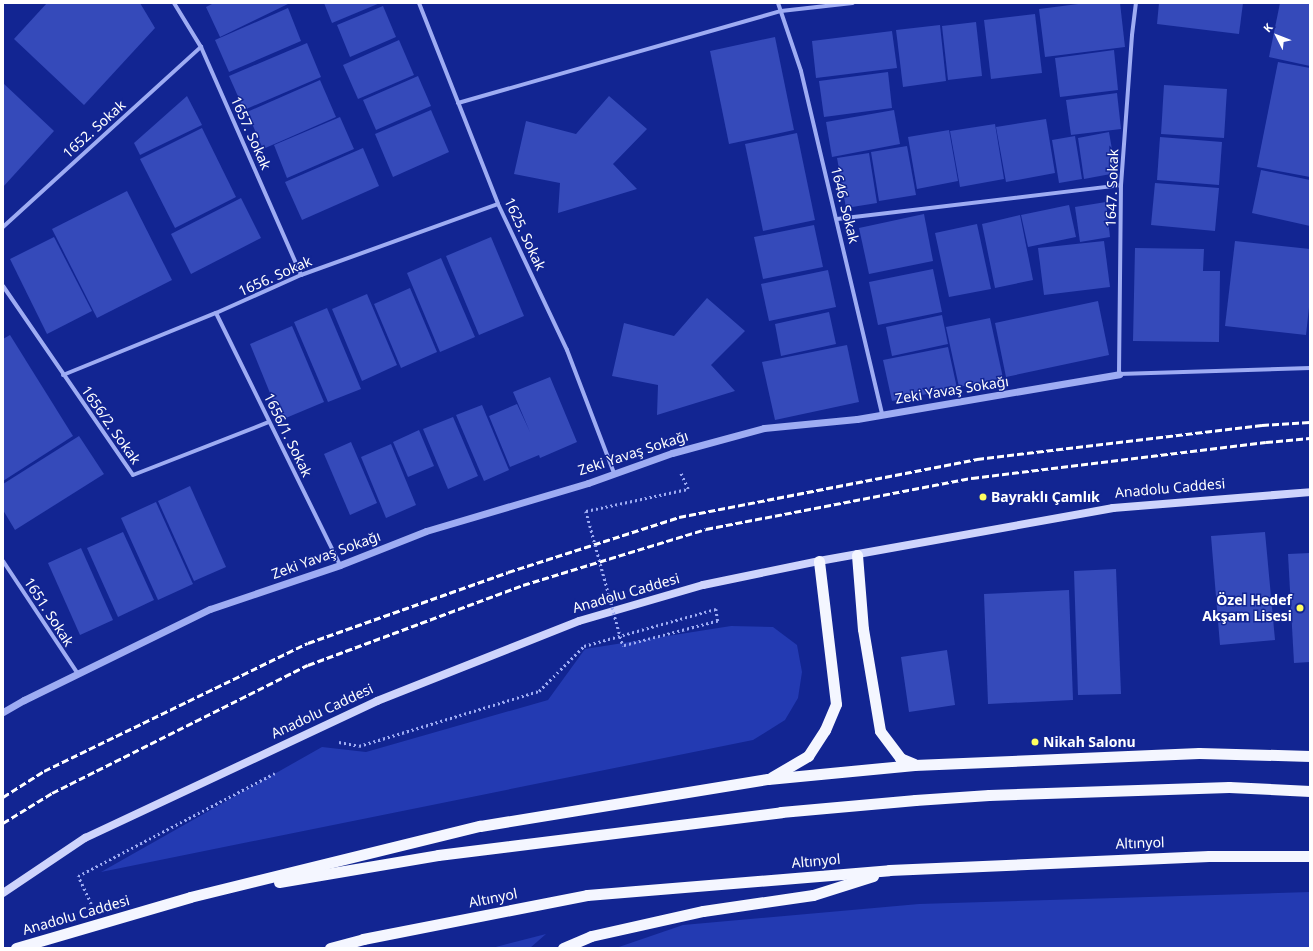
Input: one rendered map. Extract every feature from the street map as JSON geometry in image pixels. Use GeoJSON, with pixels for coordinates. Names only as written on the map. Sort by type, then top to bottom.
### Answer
{"type":"FeatureCollection","features":[{"type":"Feature","properties":{"kind":"highway"},"geometry":{"type":"LineString","coordinates":[[857,555],[863,629],[880,731],[900,758],[914,764]]}},
{"type":"Feature","properties":{"kind":"highway"},"geometry":{"type":"LineString","coordinates":[[768,779],[808,756],[825,730],[836,704],[819,561]]}},
{"type":"Feature","properties":{"kind":"highway"},"geometry":{"type":"LineString","coordinates":[[190,897],[480,826],[768,779],[914,764],[1200,753],[1310,756]]}},
{"type":"Feature","properties":{"kind":"highway"},"geometry":{"type":"LineString","coordinates":[[190,897],[438,855],[796,810],[989,795],[1229,787],[1310,791]]}},
{"type":"Feature","properties":{"kind":"highway","name":"Altınyol"},"geometry":{"type":"LineString","coordinates":[[330,948],[362,939],[587,895],[889,870],[1209,856],[1310,856]]}},
{"type":"Feature","properties":{"kind":"highway"},"geometry":{"type":"LineString","coordinates":[[562,948],[591,936],[703,911],[813,895],[889,870]]}},
{"type":"Feature","properties":{"kind":"highway","name":"Anadolu Caddesi"},"geometry":{"type":"LineString","coordinates":[[16,948],[190,897]]}},
{"type":"Feature","properties":{"kind":"main road","name":"Anadolu Caddesi"},"geometry":{"type":"LineString","coordinates":[[3,893],[85,838],[378,701],[578,621],[703,586],[819,561],[1113,508],[1310,492]]}},
{"type":"Feature","properties":{"kind":"street","name":"1657. Sokak"},"geometry":{"type":"LineString","coordinates":[[174,3],[200,47],[301,275]]}},
{"type":"Feature","properties":{"kind":"street","name":"1625. Sokak"},"geometry":{"type":"LineString","coordinates":[[419,3],[498,204],[567,350],[614,473]]}},
{"type":"Feature","properties":{"kind":"street","name":"1646. Sokak"},"geometry":{"type":"LineString","coordinates":[[778,3],[801,71],[882,414]]}},
{"type":"Feature","properties":{"kind":"street"},"geometry":{"type":"LineString","coordinates":[[458,103],[781,11],[853,3]]}},
{"type":"Feature","properties":{"kind":"street","name":"1647. Sokak"},"geometry":{"type":"LineString","coordinates":[[1118,374],[1121,185],[1132,35],[1136,3]]}},
{"type":"Feature","properties":{"kind":"street","name":"1652. Sokak"},"geometry":{"type":"LineString","coordinates":[[3,227],[200,47]]}},
{"type":"Feature","properties":{"kind":"street"},"geometry":{"type":"LineString","coordinates":[[837,219],[1121,185]]}},
{"type":"Feature","properties":{"kind":"street","name":"1656. Sokak"},"geometry":{"type":"LineString","coordinates":[[63,375],[216,314],[301,275],[498,204]]}},
{"type":"Feature","properties":{"kind":"street","name":"1656/2. Sokak"},"geometry":{"type":"LineString","coordinates":[[3,286],[133,475],[269,422]]}},
{"type":"Feature","properties":{"kind":"street","name":"1656/1. Sokak"},"geometry":{"type":"LineString","coordinates":[[216,314],[340,565]]}},
{"type":"Feature","properties":{"kind":"street","name":"Zeki Yavaş Sokağı"},"geometry":{"type":"LineString","coordinates":[[3,712],[24,700],[210,609],[340,565],[426,531],[588,482],[672,453],[764,428],[882,414],[1118,374],[1310,368]]}},
{"type":"Feature","properties":{"kind":"street","name":"1651. Sokak"},"geometry":{"type":"LineString","coordinates":[[3,561],[78,674]]}},
{"type":"Feature","properties":{"kind":"path"},"geometry":{"type":"LineString","coordinates":[[336,741],[359,746],[539,691],[584,646],[716,609],[718,621],[623,646],[586,511],[688,490]]}},
{"type":"Feature","properties":{"kind":"path"},"geometry":{"type":"LineString","coordinates":[[93,910],[88,895],[78,876],[280,770]]}},
{"type":"Feature","properties":{"kind":"shaded area"},"geometry":{"type":"Polygon","coordinates":[[[731,626],[773,627],[797,645],[802,672],[798,698],[785,720],[753,740],[101,872],[322,747],[366,752],[548,700],[585,649],[731,626]]]}},
{"type":"Feature","properties":{"kind":"shaded area"},"geometry":{"type":"Polygon","coordinates":[[[1310,892],[1310,948],[616,948],[683,925],[919,904],[1310,892]]]}},
{"type":"Feature","properties":{"kind":"shaded area"},"geometry":{"type":"Polygon","coordinates":[[[546,934],[530,948],[492,948],[546,934]]]}},
{"type":"Feature","properties":{"kind":"building"},"geometry":{"type":"Polygon","coordinates":[[[47,3],[140,3],[155,28],[84,105],[14,39],[47,3]]]}},
{"type":"Feature","properties":{"kind":"building"},"geometry":{"type":"Polygon","coordinates":[[[214,3],[290,3],[220,37],[206,7],[214,3]]]}},
{"type":"Feature","properties":{"kind":"building"},"geometry":{"type":"Polygon","coordinates":[[[324,3],[380,3],[332,23],[324,3]]]}},
{"type":"Feature","properties":{"kind":"building"},"geometry":{"type":"Polygon","coordinates":[[[1086,3],[1120,3],[1125,47],[1045,57],[1039,9],[1086,3]]]}},
{"type":"Feature","properties":{"kind":"building"},"geometry":{"type":"Polygon","coordinates":[[[1159,3],[1243,3],[1239,34],[1157,24],[1159,3]]]}},
{"type":"Feature","properties":{"kind":"building"},"geometry":{"type":"Polygon","coordinates":[[[1280,3],[1310,3],[1310,66],[1269,57],[1280,3]]]}},
{"type":"Feature","properties":{"kind":"building"},"geometry":{"type":"Polygon","coordinates":[[[383,6],[396,37],[350,57],[337,25],[383,6]]]}},
{"type":"Feature","properties":{"kind":"building"},"geometry":{"type":"Polygon","coordinates":[[[288,8],[301,41],[229,72],[215,40],[288,8]]]}},
{"type":"Feature","properties":{"kind":"building"},"geometry":{"type":"Polygon","coordinates":[[[1035,14],[1042,73],[991,79],[984,20],[1035,14]]]}},
{"type":"Feature","properties":{"kind":"building"},"geometry":{"type":"Polygon","coordinates":[[[976,22],[982,76],[948,80],[942,26],[976,22]]]}},
{"type":"Feature","properties":{"kind":"building"},"geometry":{"type":"Polygon","coordinates":[[[940,25],[946,81],[903,87],[896,30],[940,25]]]}},
{"type":"Feature","properties":{"kind":"building"},"geometry":{"type":"Polygon","coordinates":[[[892,31],[897,68],[816,78],[812,41],[892,31]]]}},
{"type":"Feature","properties":{"kind":"building"},"geometry":{"type":"Polygon","coordinates":[[[775,37],[794,130],[729,144],[710,51],[775,37]]]}},
{"type":"Feature","properties":{"kind":"building"},"geometry":{"type":"Polygon","coordinates":[[[399,40],[414,75],[358,99],[343,65],[399,40]]]}},
{"type":"Feature","properties":{"kind":"building"},"geometry":{"type":"Polygon","coordinates":[[[307,43],[321,77],[244,110],[229,76],[307,43]]]}},
{"type":"Feature","properties":{"kind":"building"},"geometry":{"type":"Polygon","coordinates":[[[1114,50],[1118,90],[1060,97],[1055,58],[1114,50]]]}},
{"type":"Feature","properties":{"kind":"building"},"geometry":{"type":"Polygon","coordinates":[[[1278,62],[1310,68],[1310,177],[1257,167],[1278,62]]]}},
{"type":"Feature","properties":{"kind":"building"},"geometry":{"type":"Polygon","coordinates":[[[888,72],[892,108],[824,117],[819,81],[888,72]]]}},
{"type":"Feature","properties":{"kind":"building"},"geometry":{"type":"Polygon","coordinates":[[[418,76],[431,106],[376,130],[363,100],[418,76]]]}},
{"type":"Feature","properties":{"kind":"building"},"geometry":{"type":"Polygon","coordinates":[[[320,80],[336,117],[263,149],[247,112],[320,80]]]}},
{"type":"Feature","properties":{"kind":"building"},"geometry":{"type":"Polygon","coordinates":[[[3,83],[54,131],[3,187],[3,83]]]}},
{"type":"Feature","properties":{"kind":"building"},"geometry":{"type":"Polygon","coordinates":[[[1164,85],[1227,89],[1224,138],[1161,134],[1164,85]]]}},
{"type":"Feature","properties":{"kind":"building"},"geometry":{"type":"Polygon","coordinates":[[[1117,93],[1121,129],[1071,135],[1066,100],[1117,93]]]}},
{"type":"Feature","properties":{"kind":"building"},"geometry":{"type":"Polygon","coordinates":[[[187,96],[202,125],[140,155],[134,143],[187,96]]]}},
{"type":"Feature","properties":{"kind":"building"},"geometry":{"type":"Polygon","coordinates":[[[609,96],[647,129],[613,164],[637,189],[558,213],[560,183],[514,174],[526,121],[576,134],[609,96]]]}},
{"type":"Feature","properties":{"kind":"building"},"geometry":{"type":"Polygon","coordinates":[[[431,110],[449,152],[393,177],[375,134],[431,110]]]}},
{"type":"Feature","properties":{"kind":"building"},"geometry":{"type":"Polygon","coordinates":[[[894,110],[900,144],[832,157],[826,122],[894,110]]]}},
{"type":"Feature","properties":{"kind":"building"},"geometry":{"type":"Polygon","coordinates":[[[340,117],[354,149],[287,178],[274,145],[340,117]]]}},
{"type":"Feature","properties":{"kind":"building"},"geometry":{"type":"Polygon","coordinates":[[[1046,119],[1055,173],[1006,182],[996,127],[1046,119]]]}},
{"type":"Feature","properties":{"kind":"building"},"geometry":{"type":"Polygon","coordinates":[[[995,124],[1004,179],[960,187],[950,131],[995,124]]]}},
{"type":"Feature","properties":{"kind":"building"},"geometry":{"type":"Polygon","coordinates":[[[202,128],[236,197],[175,228],[140,159],[202,128]]]}},
{"type":"Feature","properties":{"kind":"building"},"geometry":{"type":"Polygon","coordinates":[[[949,130],[958,181],[917,189],[908,137],[949,130]]]}},
{"type":"Feature","properties":{"kind":"building"},"geometry":{"type":"Polygon","coordinates":[[[1109,132],[1116,173],[1084,179],[1078,138],[1109,132]]]}},
{"type":"Feature","properties":{"kind":"building"},"geometry":{"type":"Polygon","coordinates":[[[797,133],[815,220],[763,231],[745,144],[797,133]]]}},
{"type":"Feature","properties":{"kind":"building"},"geometry":{"type":"Polygon","coordinates":[[[1075,136],[1082,179],[1059,183],[1052,140],[1075,136]]]}},
{"type":"Feature","properties":{"kind":"building"},"geometry":{"type":"Polygon","coordinates":[[[1160,137],[1222,142],[1219,185],[1157,180],[1160,137]]]}},
{"type":"Feature","properties":{"kind":"building"},"geometry":{"type":"Polygon","coordinates":[[[907,146],[916,195],[879,201],[871,152],[907,146]]]}},
{"type":"Feature","properties":{"kind":"building"},"geometry":{"type":"Polygon","coordinates":[[[363,148],[379,186],[302,220],[285,182],[363,148]]]}},
{"type":"Feature","properties":{"kind":"building"},"geometry":{"type":"Polygon","coordinates":[[[869,153],[877,203],[846,208],[837,158],[869,153]]]}},
{"type":"Feature","properties":{"kind":"building"},"geometry":{"type":"Polygon","coordinates":[[[1261,170],[1310,180],[1310,226],[1252,213],[1261,170]]]}},
{"type":"Feature","properties":{"kind":"building"},"geometry":{"type":"Polygon","coordinates":[[[1155,183],[1219,188],[1215,231],[1151,225],[1155,183]]]}},
{"type":"Feature","properties":{"kind":"building"},"geometry":{"type":"Polygon","coordinates":[[[127,191],[172,280],[97,318],[52,229],[127,191]]]}},
{"type":"Feature","properties":{"kind":"building"},"geometry":{"type":"Polygon","coordinates":[[[241,198],[261,238],[191,274],[171,234],[241,198]]]}},
{"type":"Feature","properties":{"kind":"building"},"geometry":{"type":"Polygon","coordinates":[[[1106,202],[1110,237],[1080,242],[1075,207],[1106,202]]]}},
{"type":"Feature","properties":{"kind":"building"},"geometry":{"type":"Polygon","coordinates":[[[1069,205],[1076,237],[1028,247],[1021,215],[1069,205]]]}},
{"type":"Feature","properties":{"kind":"building"},"geometry":{"type":"Polygon","coordinates":[[[924,214],[933,261],[869,274],[859,228],[924,214]]]}},
{"type":"Feature","properties":{"kind":"building"},"geometry":{"type":"Polygon","coordinates":[[[1020,215],[1033,280],[995,288],[982,224],[1020,215]]]}},
{"type":"Feature","properties":{"kind":"building"},"geometry":{"type":"Polygon","coordinates":[[[977,224],[991,289],[949,297],[935,233],[977,224]]]}},
{"type":"Feature","properties":{"kind":"building"},"geometry":{"type":"Polygon","coordinates":[[[814,225],[823,267],[763,279],[754,237],[814,225]]]}},
{"type":"Feature","properties":{"kind":"building"},"geometry":{"type":"Polygon","coordinates":[[[54,237],[92,311],[47,334],[10,259],[54,237]]]}},
{"type":"Feature","properties":{"kind":"building"},"geometry":{"type":"Polygon","coordinates":[[[491,237],[524,316],[479,335],[446,256],[491,237]]]}},
{"type":"Feature","properties":{"kind":"building"},"geometry":{"type":"Polygon","coordinates":[[[1104,241],[1110,287],[1044,295],[1038,248],[1104,241]]]}},
{"type":"Feature","properties":{"kind":"building"},"geometry":{"type":"Polygon","coordinates":[[[1235,241],[1310,249],[1310,298],[1306,335],[1225,326],[1235,241]]]}},
{"type":"Feature","properties":{"kind":"building"},"geometry":{"type":"Polygon","coordinates":[[[1135,248],[1204,249],[1203,271],[1220,271],[1219,342],[1133,341],[1135,248]]]}},
{"type":"Feature","properties":{"kind":"building"},"geometry":{"type":"Polygon","coordinates":[[[441,258],[475,337],[440,352],[407,273],[441,258]]]}},
{"type":"Feature","properties":{"kind":"building"},"geometry":{"type":"Polygon","coordinates":[[[933,269],[942,312],[878,325],[869,282],[933,269]]]}},
{"type":"Feature","properties":{"kind":"building"},"geometry":{"type":"Polygon","coordinates":[[[828,270],[836,307],[769,321],[761,284],[828,270]]]}},
{"type":"Feature","properties":{"kind":"building"},"geometry":{"type":"Polygon","coordinates":[[[410,288],[437,352],[401,368],[374,304],[410,288]]]}},
{"type":"Feature","properties":{"kind":"building"},"geometry":{"type":"Polygon","coordinates":[[[367,294],[397,365],[362,381],[332,309],[367,294]]]}},
{"type":"Feature","properties":{"kind":"building"},"geometry":{"type":"Polygon","coordinates":[[[707,298],[745,331],[711,365],[735,391],[657,415],[658,385],[612,376],[624,323],[674,336],[707,298]]]}},
{"type":"Feature","properties":{"kind":"building"},"geometry":{"type":"Polygon","coordinates":[[[1098,301],[1109,355],[1006,377],[995,323],[1098,301]]]}},
{"type":"Feature","properties":{"kind":"building"},"geometry":{"type":"Polygon","coordinates":[[[327,308],[361,389],[328,402],[294,322],[327,308]]]}},
{"type":"Feature","properties":{"kind":"building"},"geometry":{"type":"Polygon","coordinates":[[[829,312],[836,344],[781,356],[775,324],[829,312]]]}},
{"type":"Feature","properties":{"kind":"building"},"geometry":{"type":"Polygon","coordinates":[[[942,315],[948,344],[892,356],[886,327],[942,315]]]}},
{"type":"Feature","properties":{"kind":"building"},"geometry":{"type":"Polygon","coordinates":[[[990,318],[1003,378],[959,387],[946,327],[990,318]]]}},
{"type":"Feature","properties":{"kind":"building"},"geometry":{"type":"Polygon","coordinates":[[[292,326],[324,402],[281,420],[250,344],[292,326]]]}},
{"type":"Feature","properties":{"kind":"building"},"geometry":{"type":"Polygon","coordinates":[[[10,335],[73,436],[3,481],[3,339],[10,335]]]}},
{"type":"Feature","properties":{"kind":"building"},"geometry":{"type":"Polygon","coordinates":[[[847,345],[859,402],[775,420],[762,362],[847,345]]]}},
{"type":"Feature","properties":{"kind":"building"},"geometry":{"type":"Polygon","coordinates":[[[948,347],[957,388],[892,401],[883,360],[948,347]]]}},
{"type":"Feature","properties":{"kind":"building"},"geometry":{"type":"Polygon","coordinates":[[[550,377],[577,442],[540,458],[539,455],[510,467],[489,416],[517,404],[530,432],[513,392],[550,377]]]}},
{"type":"Feature","properties":{"kind":"building"},"geometry":{"type":"Polygon","coordinates":[[[482,405],[509,470],[484,481],[456,415],[482,405]]]}},
{"type":"Feature","properties":{"kind":"building"},"geometry":{"type":"Polygon","coordinates":[[[453,417],[478,476],[448,489],[423,429],[453,417]]]}},
{"type":"Feature","properties":{"kind":"building"},"geometry":{"type":"Polygon","coordinates":[[[419,430],[434,466],[408,477],[393,442],[419,430]]]}},
{"type":"Feature","properties":{"kind":"building"},"geometry":{"type":"Polygon","coordinates":[[[79,436],[104,474],[15,530],[3,510],[3,484],[79,436]]]}},
{"type":"Feature","properties":{"kind":"building"},"geometry":{"type":"Polygon","coordinates":[[[351,442],[377,503],[350,515],[324,454],[351,442]]]}},
{"type":"Feature","properties":{"kind":"building"},"geometry":{"type":"Polygon","coordinates":[[[391,444],[416,505],[386,518],[361,457],[391,444]]]}},
{"type":"Feature","properties":{"kind":"building"},"geometry":{"type":"Polygon","coordinates":[[[190,486],[226,567],[194,581],[158,501],[190,486]]]}},
{"type":"Feature","properties":{"kind":"building"},"geometry":{"type":"Polygon","coordinates":[[[156,502],[193,584],[158,600],[121,518],[156,502]]]}},
{"type":"Feature","properties":{"kind":"building"},"geometry":{"type":"Polygon","coordinates":[[[123,532],[154,600],[118,617],[87,548],[123,532]]]}},
{"type":"Feature","properties":{"kind":"building"},"geometry":{"type":"Polygon","coordinates":[[[1265,532],[1275,640],[1220,645],[1211,536],[1265,532]]]}},
{"type":"Feature","properties":{"kind":"building"},"geometry":{"type":"Polygon","coordinates":[[[81,548],[113,620],[80,635],[48,563],[81,548]]]}},
{"type":"Feature","properties":{"kind":"building","name":"Özel Hedef Akşam Lisesi"},"geometry":{"type":"Polygon","coordinates":[[[1310,553],[1310,662],[1294,663],[1288,554],[1310,553]]]}},
{"type":"Feature","properties":{"kind":"building"},"geometry":{"type":"Polygon","coordinates":[[[1116,569],[1121,694],[1078,695],[1074,571],[1116,569]]]}},
{"type":"Feature","properties":{"kind":"building"},"geometry":{"type":"Polygon","coordinates":[[[1069,590],[1073,700],[988,704],[984,594],[1069,590]]]}},
{"type":"Feature","properties":{"kind":"building"},"geometry":{"type":"Polygon","coordinates":[[[947,650],[955,705],[909,712],[901,657],[947,650]]]}},
{"type":"Feature","properties":{"kind":"railway"},"geometry":{"type":"LineString","coordinates":[[3,797],[44,771],[308,643],[508,572],[679,517],[977,459],[1262,425],[1310,422]]}},
{"type":"Feature","properties":{"kind":"railway"},"geometry":{"type":"LineString","coordinates":[[3,823],[52,793],[308,665],[523,585],[706,529],[972,478],[1310,438]]}},
{"type":"Feature","properties":{"kind":"place","name":"Bayraklı Çamlık"},"geometry":{"type":"Point","coordinates":[983,497]}},
{"type":"Feature","properties":{"kind":"place","name":"Özel Hedef Akşam Lisesi"},"geometry":{"type":"Point","coordinates":[1300,608]}},
{"type":"Feature","properties":{"kind":"place","name":"Nikah Salonu"},"geometry":{"type":"Point","coordinates":[1035,742]}}]}
